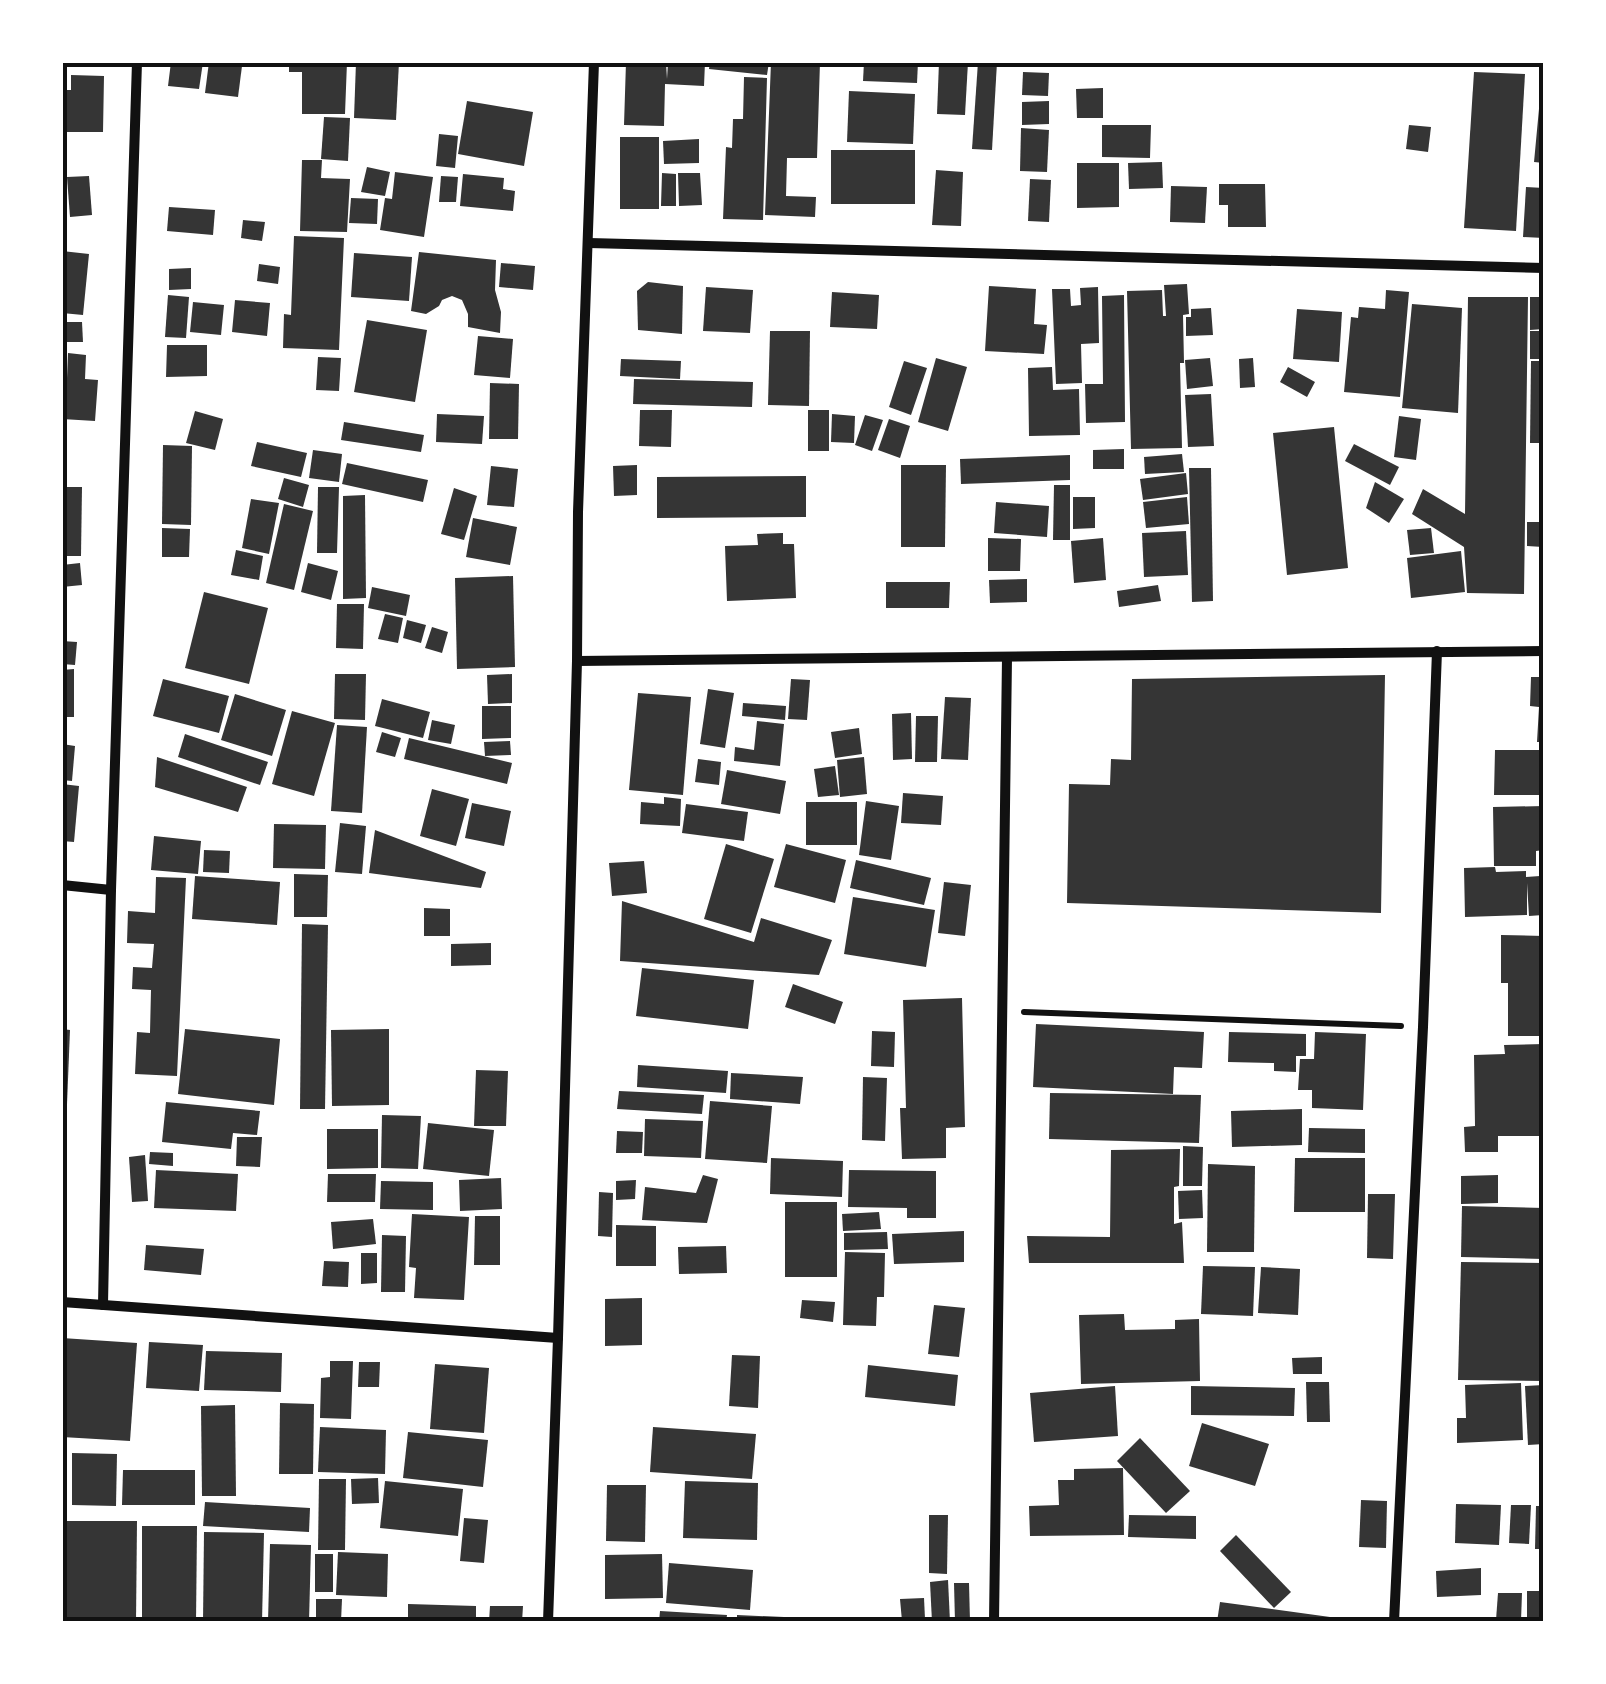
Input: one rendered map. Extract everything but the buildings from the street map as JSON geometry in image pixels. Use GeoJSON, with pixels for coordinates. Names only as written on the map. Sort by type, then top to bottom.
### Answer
{"type":"FeatureCollection","features":[{"type":"Feature","properties":{"kind":"street"},"geometry":{"type":"LineString","coordinates":[[104,1305],[111,890],[138,62]]}},
{"type":"Feature","properties":{"kind":"street"},"geometry":{"type":"LineString","coordinates":[[548,1622],[594,62]]}},
{"type":"Feature","properties":{"kind":"street"},"geometry":{"type":"LineString","coordinates":[[589,243],[1544,268]]}},
{"type":"Feature","properties":{"kind":"street"},"geometry":{"type":"LineString","coordinates":[[1394,1622],[1438,651]]}},
{"type":"Feature","properties":{"kind":"street"},"geometry":{"type":"LineString","coordinates":[[576,661],[1544,651]]}},
{"type":"Feature","properties":{"kind":"street"},"geometry":{"type":"LineString","coordinates":[[994,1622],[1007,658]]}},
{"type":"Feature","properties":{"kind":"street"},"geometry":{"type":"LineString","coordinates":[[62,885],[111,890]]}},
{"type":"Feature","properties":{"kind":"street"},"geometry":{"type":"LineString","coordinates":[[62,1302],[558,1338]]}},
{"type":"Feature","properties":{"kind":"path"},"geometry":{"type":"LineString","coordinates":[[1001,1012],[1423,1026]]}}]}
